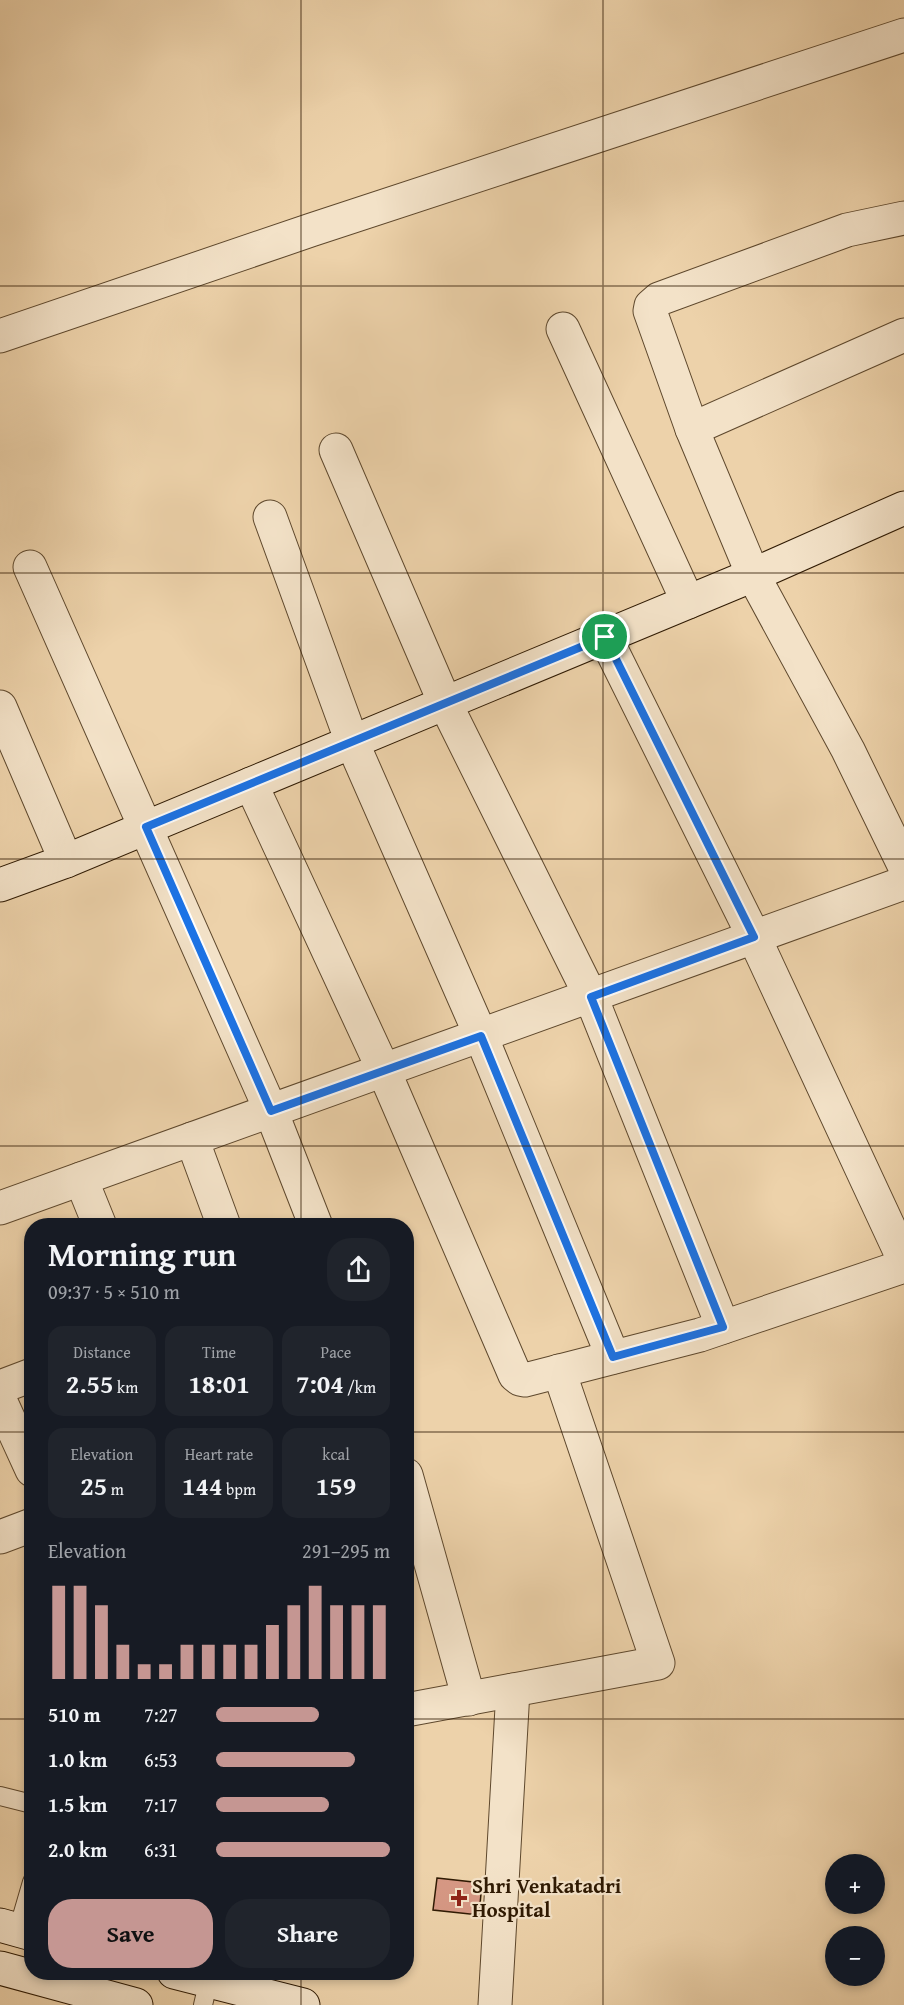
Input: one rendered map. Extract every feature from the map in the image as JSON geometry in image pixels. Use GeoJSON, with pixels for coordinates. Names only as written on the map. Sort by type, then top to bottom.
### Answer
{"type":"FeatureCollection","features":[{"type":"Feature","properties":{"kind":"street"},"geometry":{"type":"LineString","coordinates":[[0,336],[904,35]]}},
{"type":"Feature","properties":{"kind":"street"},"geometry":{"type":"LineString","coordinates":[[904,218],[847,230],[654,302],[650,311],[692,429],[753,575],[848,750],[904,865]]}},
{"type":"Feature","properties":{"kind":"street"},"geometry":{"type":"LineString","coordinates":[[563,329],[688,603]]}},
{"type":"Feature","properties":{"kind":"street"},"geometry":{"type":"LineString","coordinates":[[692,429],[904,335]]}},
{"type":"Feature","properties":{"kind":"street"},"geometry":{"type":"LineString","coordinates":[[336,450],[445,703],[591,997],[723,1327]]}},
{"type":"Feature","properties":{"kind":"street"},"geometry":{"type":"LineString","coordinates":[[0,885],[66,861],[688,603],[904,508]]}},
{"type":"Feature","properties":{"kind":"street"},"geometry":{"type":"LineString","coordinates":[[270,517],[352,742],[481,1036],[613,1357]]}},
{"type":"Feature","properties":{"kind":"street"},"geometry":{"type":"LineString","coordinates":[[30,567],[271,1111],[313,1218]]}},
{"type":"Feature","properties":{"kind":"street"},"geometry":{"type":"LineString","coordinates":[[605,637],[754,937],[904,1260]]}},
{"type":"Feature","properties":{"kind":"street"},"geometry":{"type":"LineString","coordinates":[[0,707],[66,861]]}},
{"type":"Feature","properties":{"kind":"street"},"geometry":{"type":"LineString","coordinates":[[251,784],[384,1071],[515,1375],[520,1379],[525,1380],[723,1327],[904,1266]]}},
{"type":"Feature","properties":{"kind":"street"},"geometry":{"type":"LineString","coordinates":[[0,1208],[904,883]]}},
{"type":"Feature","properties":{"kind":"street"},"geometry":{"type":"LineString","coordinates":[[192,1139],[221,1218]]}},
{"type":"Feature","properties":{"kind":"street"},"geometry":{"type":"LineString","coordinates":[[81,1179],[97,1218]]}},
{"type":"Feature","properties":{"kind":"street"},"geometry":{"type":"LineString","coordinates":[[414,1709],[658,1663],[559,1371]]}},
{"type":"Feature","properties":{"kind":"street"},"geometry":{"type":"LineString","coordinates":[[0,1387],[24,1378]]}},
{"type":"Feature","properties":{"kind":"street"},"geometry":{"type":"LineString","coordinates":[[0,1400],[24,1452]]}},
{"type":"Feature","properties":{"kind":"street"},"geometry":{"type":"LineString","coordinates":[[414,1503],[469,1699]]}},
{"type":"Feature","properties":{"kind":"street"},"geometry":{"type":"LineString","coordinates":[[0,1537],[24,1528]]}},
{"type":"Feature","properties":{"kind":"street"},"geometry":{"type":"LineString","coordinates":[[495,2005],[513,1690]]}},
{"type":"Feature","properties":{"kind":"street"},"geometry":{"type":"LineString","coordinates":[[0,1968],[24,1975]]}},
{"type":"Feature","properties":{"kind":"street"},"geometry":{"type":"LineString","coordinates":[[44,1980],[136,2005]]}},
{"type":"Feature","properties":{"kind":"street"},"geometry":{"type":"LineString","coordinates":[[193,1980],[207,1986],[303,2005]]}},
{"type":"Feature","properties":{"kind":"lane"},"geometry":{"type":"LineString","coordinates":[[0,1796],[24,1802]]}},
{"type":"Feature","properties":{"kind":"lane"},"geometry":{"type":"LineString","coordinates":[[16,1929],[24,1906]]}},
{"type":"Feature","properties":{"kind":"building"},"geometry":{"type":"Polygon","coordinates":[[[437,1878],[482,1883],[479,1915],[433,1910],[437,1878]]]}},
{"type":"Feature","properties":{"kind":"place","name":"Shri Venkatadri Hospital"},"geometry":{"type":"Point","coordinates":[459,1898]}},
{"type":"Feature","properties":{"kind":"route"},"geometry":{"type":"LineString","coordinates":[[605,637],[754,937],[591,997],[723,1327],[613,1357],[481,1036],[271,1111],[146,827],[605,637]]}}]}
